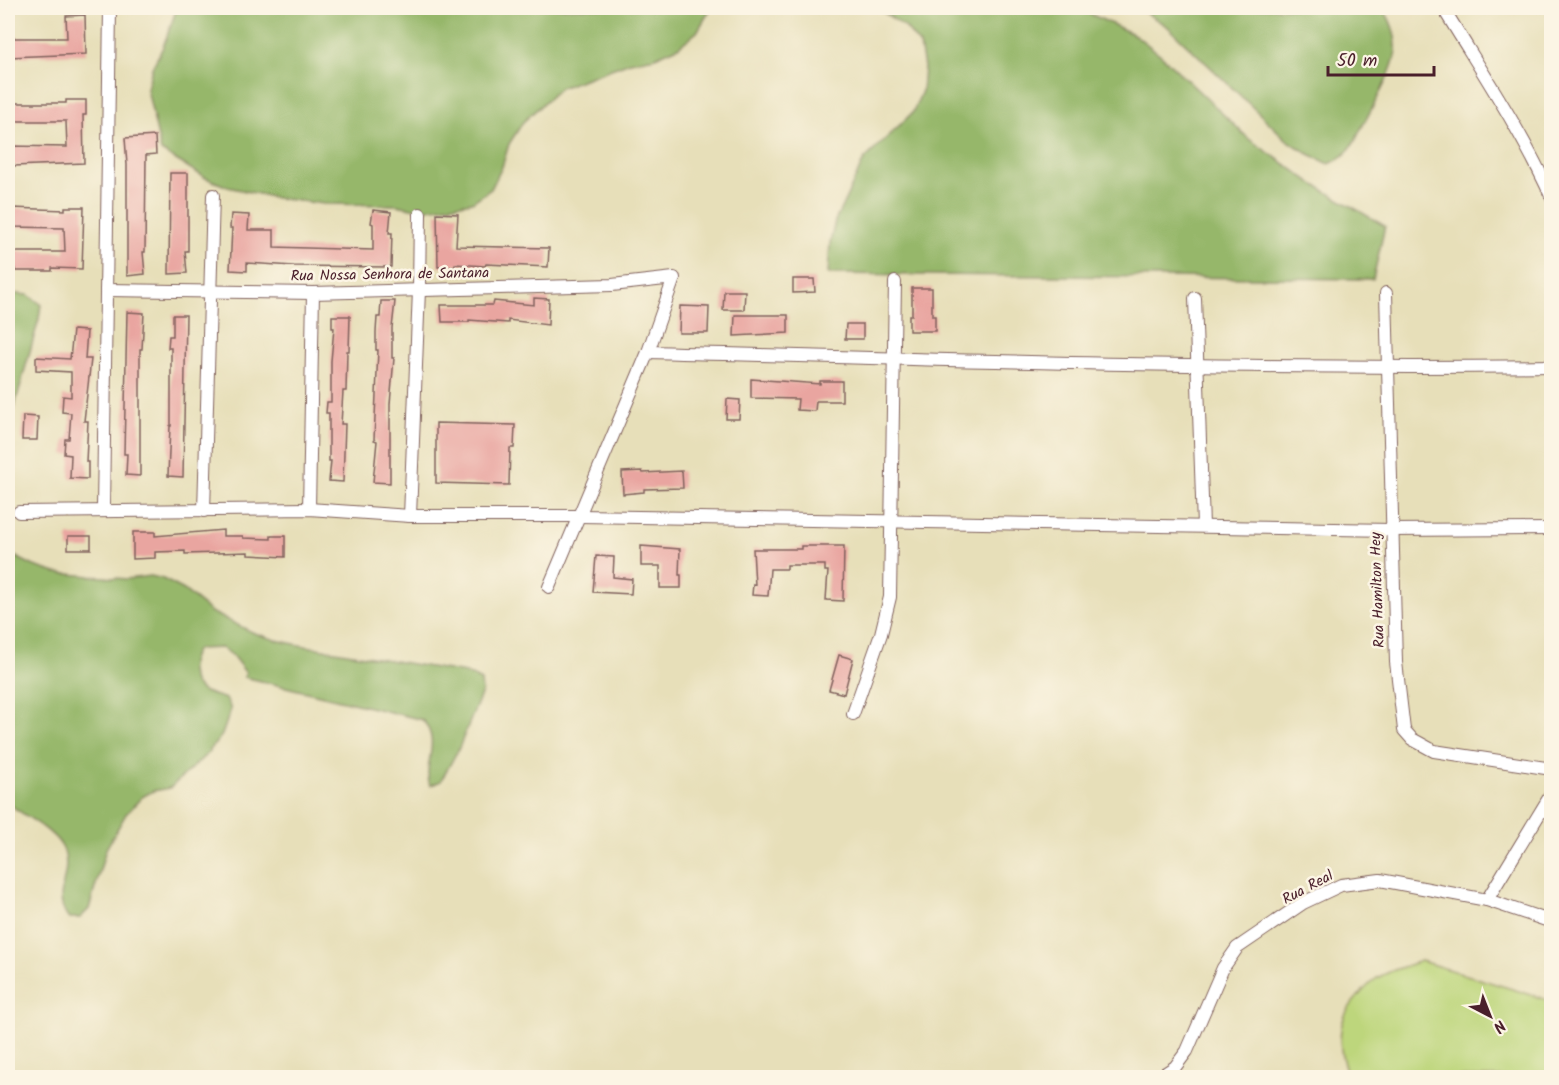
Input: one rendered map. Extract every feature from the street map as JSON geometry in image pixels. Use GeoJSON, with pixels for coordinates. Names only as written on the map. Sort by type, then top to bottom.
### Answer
{"type":"FeatureCollection","features":[{"type":"Feature","properties":{"kind":"street"},"geometry":{"type":"LineString","coordinates":[[103,510],[110,8]]}},
{"type":"Feature","properties":{"kind":"street"},"geometry":{"type":"LineString","coordinates":[[1445,11],[1548,178],[1551,198]]}},
{"type":"Feature","properties":{"kind":"street"},"geometry":{"type":"LineString","coordinates":[[204,511],[213,195]]}},
{"type":"Feature","properties":{"kind":"street"},"geometry":{"type":"LineString","coordinates":[[410,516],[420,214]]}},
{"type":"Feature","properties":{"kind":"street","name":"Rua Nossa Senhora de Santana"},"geometry":{"type":"LineString","coordinates":[[106,290],[313,293],[612,285],[674,278],[648,352]]}},
{"type":"Feature","properties":{"kind":"street"},"geometry":{"type":"LineString","coordinates":[[853,714],[881,634],[890,597],[895,282]]}},
{"type":"Feature","properties":{"kind":"street"},"geometry":{"type":"LineString","coordinates":[[309,509],[313,293]]}},
{"type":"Feature","properties":{"kind":"street","name":"Rua Hamilton Hey"},"geometry":{"type":"LineString","coordinates":[[1386,293],[1396,662],[1404,730],[1412,739],[1434,751],[1551,769]]}},
{"type":"Feature","properties":{"kind":"street"},"geometry":{"type":"LineString","coordinates":[[1195,298],[1203,526]]}},
{"type":"Feature","properties":{"kind":"street"},"geometry":{"type":"LineString","coordinates":[[549,587],[648,352],[1197,366],[1387,368],[1551,366]]}},
{"type":"Feature","properties":{"kind":"street"},"geometry":{"type":"LineString","coordinates":[[19,512],[309,509],[410,516],[580,516],[1391,530],[1551,529]]}},
{"type":"Feature","properties":{"kind":"street"},"geometry":{"type":"LineString","coordinates":[[1486,900],[1551,793]]}},
{"type":"Feature","properties":{"kind":"street","name":"Rua Real"},"geometry":{"type":"LineString","coordinates":[[1158,1077],[1175,1067],[1187,1051],[1223,968],[1237,948],[1303,903],[1341,885],[1380,880],[1486,900],[1551,922]]}},
{"type":"Feature","properties":{"kind":"green space"},"geometry":{"type":"Polygon","coordinates":[[[177,8],[709,8],[710,10],[697,32],[678,47],[655,57],[630,62],[560,88],[523,122],[509,144],[502,167],[491,189],[472,202],[421,210],[397,205],[324,204],[276,198],[228,187],[206,178],[161,151],[147,89],[152,68],[163,47],[177,8]]]}},
{"type":"Feature","properties":{"kind":"green space"},"geometry":{"type":"Polygon","coordinates":[[[877,8],[1078,8],[1135,35],[1161,55],[1249,139],[1315,185],[1385,226],[1373,279],[828,274],[830,243],[835,221],[864,160],[913,112],[922,91],[924,67],[920,45],[905,27],[877,8]]]}},
{"type":"Feature","properties":{"kind":"green space"},"geometry":{"type":"Polygon","coordinates":[[[1138,8],[1382,8],[1393,28],[1396,51],[1385,84],[1355,141],[1344,155],[1329,164],[1287,140],[1167,26],[1138,8]]]}},
{"type":"Feature","properties":{"kind":"green space"},"geometry":{"type":"Polygon","coordinates":[[[8,293],[28,295],[41,304],[39,319],[8,430],[8,293]]]}},
{"type":"Feature","properties":{"kind":"green space"},"geometry":{"type":"Polygon","coordinates":[[[8,553],[34,566],[56,573],[127,579],[151,576],[163,579],[184,590],[211,612],[254,633],[299,645],[466,673],[481,681],[482,692],[459,748],[441,781],[430,786],[428,769],[431,737],[423,720],[244,677],[246,673],[232,655],[222,648],[197,649],[191,666],[194,682],[203,691],[226,699],[231,709],[222,735],[207,754],[170,788],[153,791],[142,797],[126,814],[106,849],[89,909],[80,918],[68,918],[61,901],[66,869],[64,851],[47,830],[8,803],[8,553]]]}},
{"type":"Feature","properties":{"kind":"green space"},"geometry":{"type":"Polygon","coordinates":[[[1421,961],[1551,1001],[1551,1077],[1349,1077],[1342,1056],[1340,1040],[1342,1025],[1349,1008],[1377,978],[1421,961]]]}},
{"type":"Feature","properties":{"kind":"building"},"geometry":{"type":"Polygon","coordinates":[[[85,15],[86,54],[8,57],[8,38],[67,38],[66,16],[85,15]]]}},
{"type":"Feature","properties":{"kind":"building"},"geometry":{"type":"Polygon","coordinates":[[[66,100],[86,100],[86,115],[83,115],[84,163],[14,166],[14,164],[8,164],[8,146],[67,147],[66,121],[12,121],[12,103],[66,103],[66,100]]]}},
{"type":"Feature","properties":{"kind":"building"},"geometry":{"type":"Polygon","coordinates":[[[155,136],[156,154],[146,155],[145,252],[143,252],[145,274],[127,276],[125,138],[155,136]]]}},
{"type":"Feature","properties":{"kind":"building"},"geometry":{"type":"Polygon","coordinates":[[[170,173],[188,173],[188,251],[185,251],[187,273],[169,274],[170,173]]]}},
{"type":"Feature","properties":{"kind":"building"},"geometry":{"type":"Polygon","coordinates":[[[65,207],[84,207],[82,269],[52,268],[52,271],[15,271],[15,269],[8,269],[8,252],[65,252],[64,228],[12,227],[12,208],[65,210],[65,207]]]}},
{"type":"Feature","properties":{"kind":"building"},"geometry":{"type":"Polygon","coordinates":[[[373,210],[391,212],[389,233],[392,233],[391,267],[247,263],[247,271],[230,270],[231,214],[249,215],[248,230],[274,230],[274,247],[373,250],[373,224],[371,223],[373,210]]]}},
{"type":"Feature","properties":{"kind":"building"},"geometry":{"type":"Polygon","coordinates":[[[437,213],[458,214],[456,246],[549,248],[548,267],[455,264],[455,267],[438,267],[437,213]]]}},
{"type":"Feature","properties":{"kind":"building"},"geometry":{"type":"Polygon","coordinates":[[[793,279],[814,279],[815,292],[793,293],[793,279]]]}},
{"type":"Feature","properties":{"kind":"building"},"geometry":{"type":"Polygon","coordinates":[[[912,288],[932,288],[932,316],[935,316],[935,331],[909,331],[909,315],[912,315],[912,288]]]}},
{"type":"Feature","properties":{"kind":"building"},"geometry":{"type":"Polygon","coordinates":[[[724,291],[745,291],[744,310],[723,310],[724,291]]]}},
{"type":"Feature","properties":{"kind":"building"},"geometry":{"type":"Polygon","coordinates":[[[534,298],[549,299],[548,325],[508,320],[508,323],[469,320],[469,322],[442,322],[441,305],[493,305],[494,301],[534,305],[534,298]]]}},
{"type":"Feature","properties":{"kind":"building"},"geometry":{"type":"Polygon","coordinates":[[[381,301],[395,301],[392,328],[392,358],[394,358],[390,404],[390,483],[373,482],[377,441],[374,440],[378,350],[376,350],[376,332],[381,301]]]}},
{"type":"Feature","properties":{"kind":"building"},"geometry":{"type":"Polygon","coordinates":[[[680,306],[709,307],[708,333],[679,333],[680,306]]]}},
{"type":"Feature","properties":{"kind":"building"},"geometry":{"type":"Polygon","coordinates":[[[127,312],[144,313],[142,349],[140,349],[140,476],[126,475],[127,454],[124,454],[127,312]]]}},
{"type":"Feature","properties":{"kind":"building"},"geometry":{"type":"Polygon","coordinates":[[[173,315],[186,315],[183,477],[168,476],[171,426],[171,348],[168,348],[169,336],[173,336],[173,315]]]}},
{"type":"Feature","properties":{"kind":"building"},"geometry":{"type":"Polygon","coordinates":[[[735,315],[788,315],[788,333],[734,336],[735,315]]]}},
{"type":"Feature","properties":{"kind":"building"},"geometry":{"type":"Polygon","coordinates":[[[332,316],[350,316],[346,391],[343,391],[341,424],[345,424],[343,482],[329,481],[331,461],[329,461],[329,413],[326,413],[327,402],[331,402],[334,328],[332,328],[332,316]]]}},
{"type":"Feature","properties":{"kind":"building"},"geometry":{"type":"Polygon","coordinates":[[[846,324],[863,324],[863,339],[845,339],[846,324]]]}},
{"type":"Feature","properties":{"kind":"building"},"geometry":{"type":"Polygon","coordinates":[[[73,330],[87,331],[85,359],[91,359],[84,421],[88,421],[86,462],[88,462],[88,479],[70,478],[71,455],[64,454],[65,439],[69,439],[71,413],[62,412],[63,396],[71,397],[71,372],[36,370],[36,357],[70,359],[73,330]]]}},
{"type":"Feature","properties":{"kind":"building"},"geometry":{"type":"Polygon","coordinates":[[[751,379],[820,384],[820,381],[842,381],[842,401],[816,401],[815,411],[797,410],[798,399],[751,398],[751,379]]]}},
{"type":"Feature","properties":{"kind":"building"},"geometry":{"type":"Polygon","coordinates":[[[727,399],[740,400],[739,419],[726,419],[727,399]]]}},
{"type":"Feature","properties":{"kind":"building"},"geometry":{"type":"Polygon","coordinates":[[[23,416],[38,417],[37,440],[22,440],[23,416]]]}},
{"type":"Feature","properties":{"kind":"building"},"geometry":{"type":"Polygon","coordinates":[[[436,423],[515,425],[514,448],[510,448],[509,485],[436,483],[436,423]]]}},
{"type":"Feature","properties":{"kind":"building"},"geometry":{"type":"Polygon","coordinates":[[[642,471],[643,473],[682,471],[683,488],[644,489],[644,492],[623,494],[622,472],[642,471]]]}},
{"type":"Feature","properties":{"kind":"building"},"geometry":{"type":"Polygon","coordinates":[[[223,530],[223,536],[243,536],[243,538],[271,539],[271,536],[285,536],[285,557],[248,555],[248,552],[185,554],[185,551],[155,552],[155,558],[133,559],[133,532],[155,532],[155,536],[223,530]]]}},
{"type":"Feature","properties":{"kind":"building"},"geometry":{"type":"Polygon","coordinates":[[[68,536],[91,536],[91,549],[68,549],[68,536]]]}},
{"type":"Feature","properties":{"kind":"building"},"geometry":{"type":"Polygon","coordinates":[[[641,546],[680,549],[681,588],[660,588],[660,566],[641,566],[641,546]]]}},
{"type":"Feature","properties":{"kind":"building"},"geometry":{"type":"Polygon","coordinates":[[[801,546],[844,546],[843,601],[826,600],[828,571],[825,571],[825,565],[787,565],[787,569],[770,569],[768,596],[752,595],[753,584],[755,585],[753,549],[801,549],[801,546]]]}},
{"type":"Feature","properties":{"kind":"building"},"geometry":{"type":"Polygon","coordinates":[[[596,556],[614,557],[613,577],[632,579],[631,594],[593,592],[596,556]]]}},
{"type":"Feature","properties":{"kind":"building"},"geometry":{"type":"Polygon","coordinates":[[[839,655],[853,659],[844,694],[829,690],[839,655]]]}}]}
